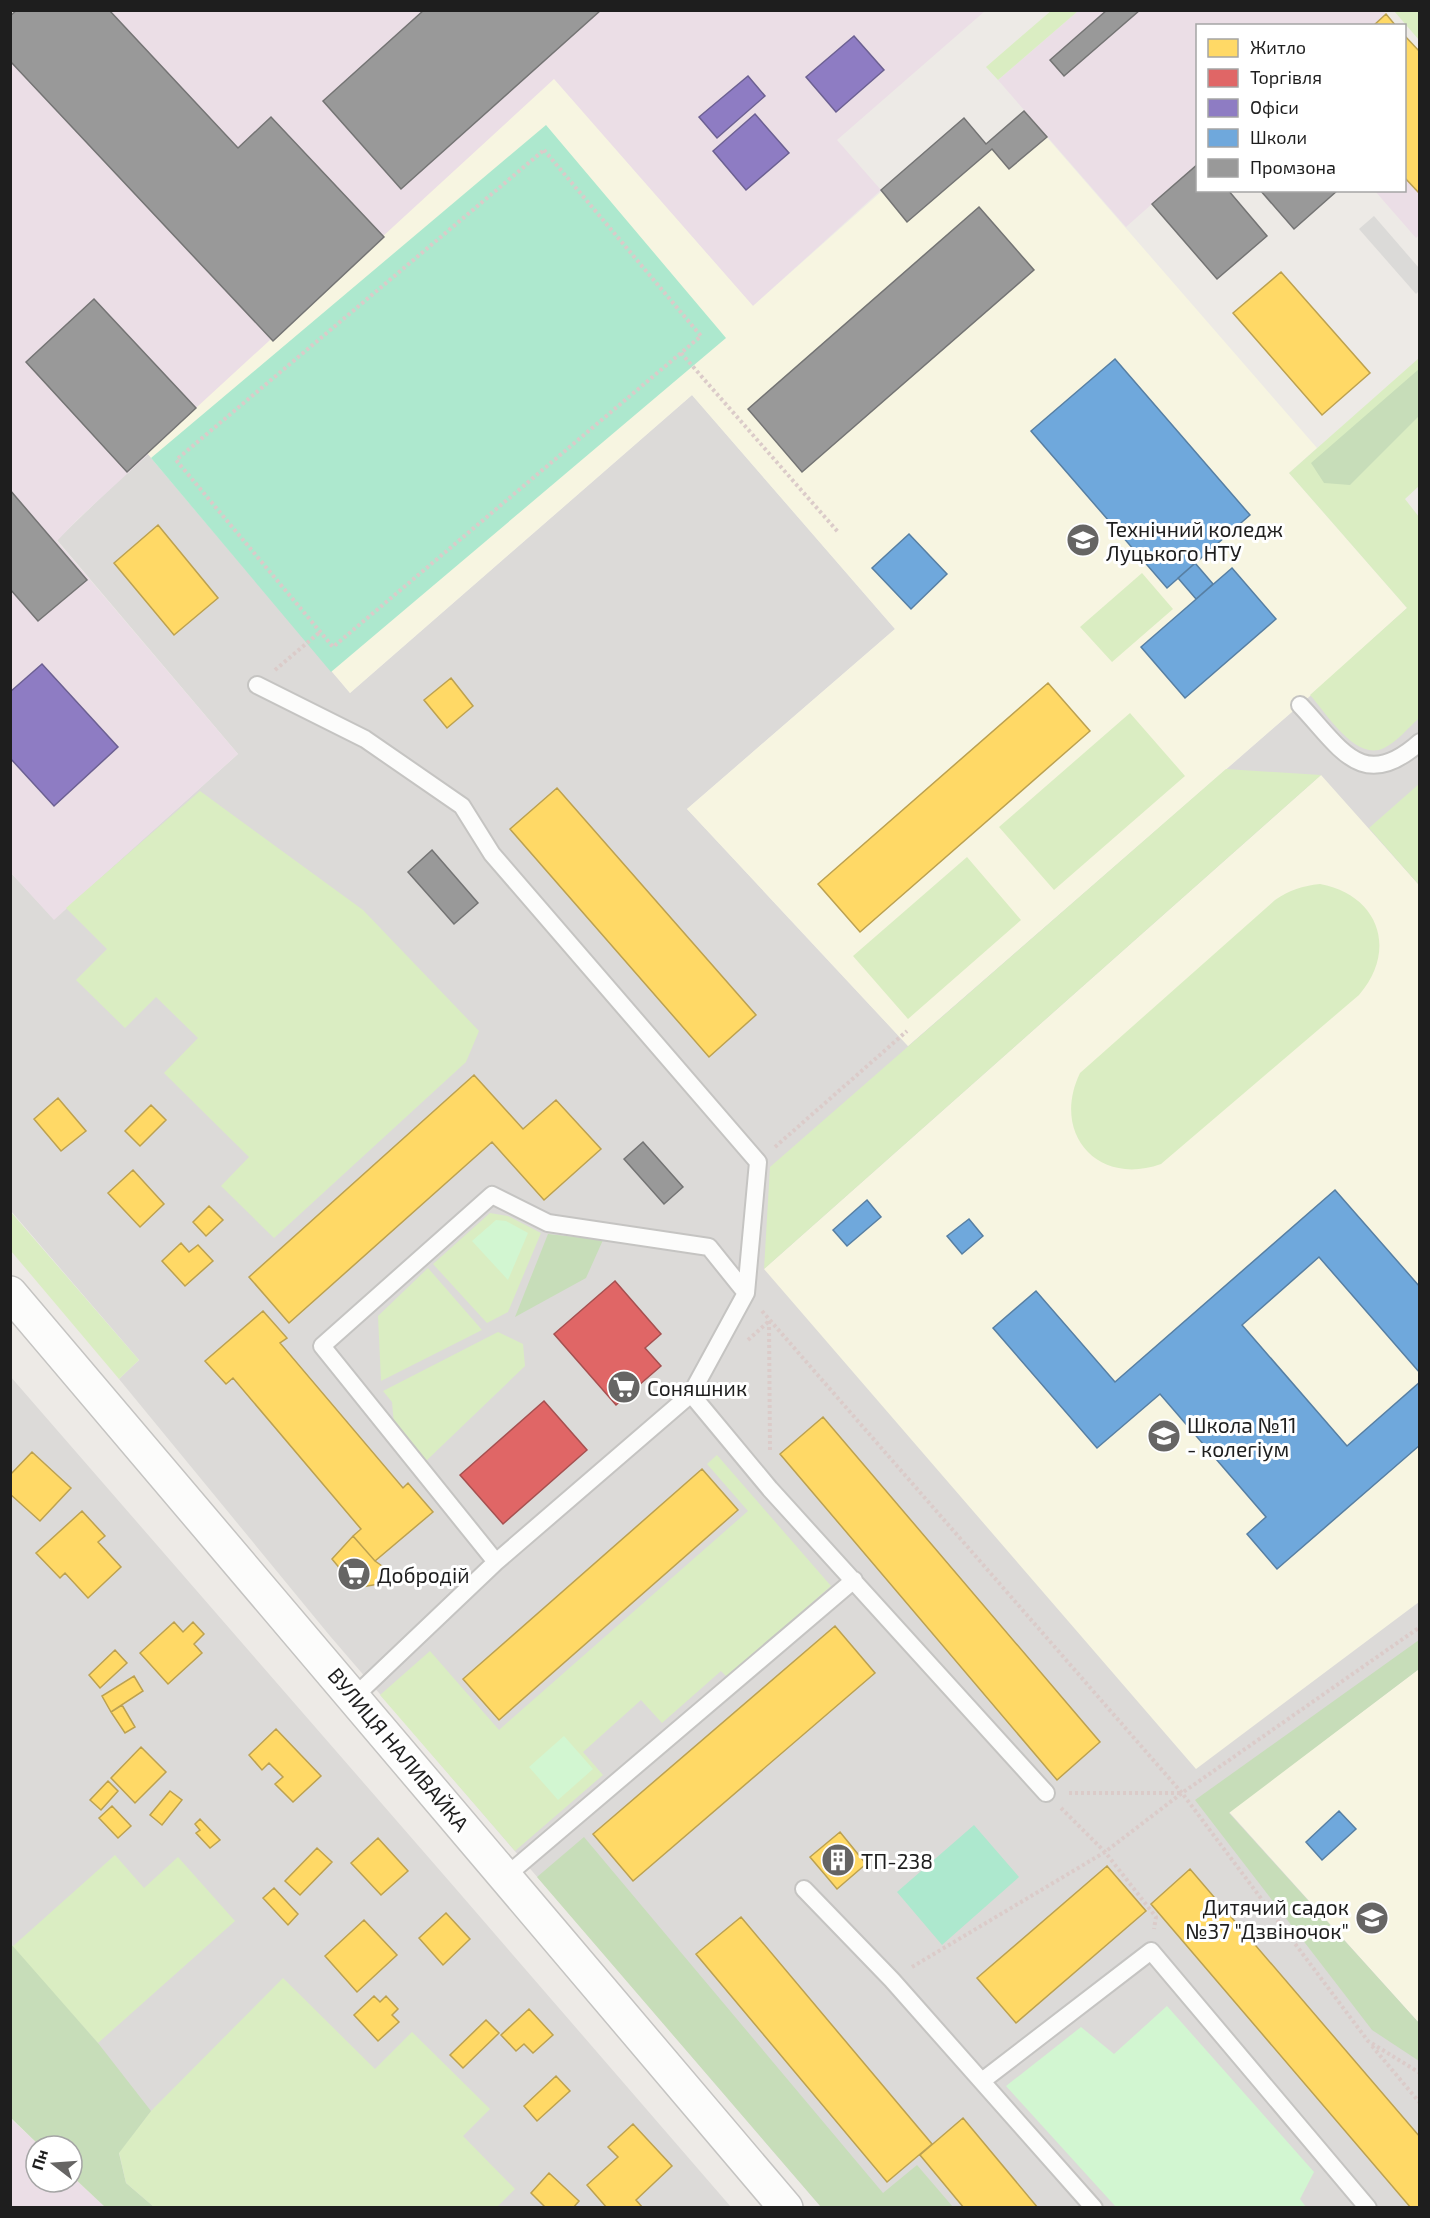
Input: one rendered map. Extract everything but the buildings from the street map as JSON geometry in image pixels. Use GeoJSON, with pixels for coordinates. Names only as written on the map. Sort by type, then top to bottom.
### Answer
{"type":"FeatureCollection","features":[{"type":"Feature","properties":{"kind":"street","name":"ВУЛИЦЯ НАЛИВАЙКА"},"geometry":{"type":"LineString","coordinates":[[10,1293],[786,2208]]}},
{"type":"Feature","properties":{"kind":"lane"},"geometry":{"type":"LineString","coordinates":[[257,685],[365,740],[462,806],[492,854],[758,1162],[746,1293],[691,1394],[496,1562],[354,1696]]}},
{"type":"Feature","properties":{"kind":"lane"},"geometry":{"type":"LineString","coordinates":[[1300,705],[1354,761],[1376,767],[1400,760],[1419,742]]}},
{"type":"Feature","properties":{"kind":"lane"},"geometry":{"type":"LineString","coordinates":[[496,1562],[322,1346],[492,1195],[548,1223],[709,1247],[746,1293]]}},
{"type":"Feature","properties":{"kind":"lane"},"geometry":{"type":"LineString","coordinates":[[691,1394],[770,1489],[1046,1793]]}},
{"type":"Feature","properties":{"kind":"lane"},"geometry":{"type":"LineString","coordinates":[[506,1876],[854,1580]]}},
{"type":"Feature","properties":{"kind":"lane"},"geometry":{"type":"LineString","coordinates":[[804,1888],[891,1980],[1094,2208]]}},
{"type":"Feature","properties":{"kind":"lane"},"geometry":{"type":"LineString","coordinates":[[982,2081],[1151,1951],[1368,2208]]}},
{"type":"Feature","properties":{"kind":"path"},"geometry":{"type":"LineString","coordinates":[[544,150],[701,336],[333,647],[320,632],[176,460],[544,150]]}},
{"type":"Feature","properties":{"kind":"path"},"geometry":{"type":"LineString","coordinates":[[681,352],[838,532]]}},
{"type":"Feature","properties":{"kind":"path"},"geometry":{"type":"LineString","coordinates":[[257,685],[320,632]]}},
{"type":"Feature","properties":{"kind":"path"},"geometry":{"type":"LineString","coordinates":[[758,1162],[908,1031]]}},
{"type":"Feature","properties":{"kind":"path"},"geometry":{"type":"LineString","coordinates":[[746,1293],[1182,1793],[1368,2041],[1419,2103]]}},
{"type":"Feature","properties":{"kind":"path"},"geometry":{"type":"LineString","coordinates":[[769,1320],[770,1489]]}},
{"type":"Feature","properties":{"kind":"path"},"geometry":{"type":"LineString","coordinates":[[891,1980],[1105,1852],[1182,1793],[1419,1627]]}},
{"type":"Feature","properties":{"kind":"path"},"geometry":{"type":"LineString","coordinates":[[1046,1793],[1182,1793]]}},
{"type":"Feature","properties":{"kind":"path"},"geometry":{"type":"LineString","coordinates":[[1046,1793],[1105,1852],[1156,1917],[1151,1951]]}},
{"type":"Feature","properties":{"kind":"path"},"geometry":{"type":"LineString","coordinates":[[1368,2041],[1419,2073]]}},
{"type":"Feature","properties":{"kind":"shaded area"},"geometry":{"type":"Polygon","coordinates":[[[17,10],[985,11],[837,140],[881,190],[753,306],[554,80],[77,520],[57,541],[238,754],[54,920],[11,873],[11,16],[17,10]]]}},
{"type":"Feature","properties":{"kind":"shaded area"},"geometry":{"type":"Polygon","coordinates":[[[1383,10],[1386,14],[1374,24],[1196,24],[1196,165],[1126,227],[998,80],[1078,11],[1383,10]]]}},
{"type":"Feature","properties":{"kind":"shaded area","name":"Технічний коледж Луцького НТУ"},"geometry":{"type":"Polygon","coordinates":[[[554,79],[753,306],[964,118],[986,144],[1024,111],[1317,448],[1289,473],[1407,608],[1300,705],[908,1046],[687,809],[895,629],[692,395],[350,693],[147,453],[554,79]]]}},
{"type":"Feature","properties":{"kind":"shaded area"},"geometry":{"type":"Polygon","coordinates":[[[1406,178],[1419,194],[1419,235],[1416,238],[1376,192],[1406,192],[1406,178]]]}},
{"type":"Feature","properties":{"kind":"shaded area"},"geometry":{"type":"Polygon","coordinates":[[[1374,216],[1419,268],[1419,291],[1416,294],[1359,229],[1374,216]]]}},
{"type":"Feature","properties":{"kind":"shaded area"},"geometry":{"type":"Polygon","coordinates":[[[692,395],[895,629],[687,809],[908,1046],[1300,705],[1407,608],[1420,622],[1419,2207],[821,2207],[330,1636],[119,1379],[139,1360],[11,1211],[11,873],[54,919],[238,754],[57,540],[147,453],[350,693],[692,395]]]}},
{"type":"Feature","properties":{"kind":"shaded area","name":"Школа №11 - колегіум"},"geometry":{"type":"Polygon","coordinates":[[[1321,775],[1419,885],[1419,1602],[1196,1769],[764,1269],[1321,775]]]}},
{"type":"Feature","properties":{"kind":"shaded area"},"geometry":{"type":"Polygon","coordinates":[[[10,1376],[731,2207],[154,2208],[98,2043],[11,1944],[10,1376]]]}},
{"type":"Feature","properties":{"kind":"shaded area","name":"Дитячий садок №37 \"Дзвіночок\""},"geometry":{"type":"Polygon","coordinates":[[[1419,1669],[1419,2023],[1229,1812],[1419,1669]]]}},
{"type":"Feature","properties":{"kind":"shaded area"},"geometry":{"type":"Polygon","coordinates":[[[10,2118],[27,2134],[24,2134],[24,2194],[84,2194],[84,2187],[105,2207],[11,2207],[10,2118]]]}},
{"type":"Feature","properties":{"kind":"green space"},"geometry":{"type":"Polygon","coordinates":[[[1052,10],[1078,11],[998,80],[986,67],[1052,10]]]}},
{"type":"Feature","properties":{"kind":"green space"},"geometry":{"type":"Polygon","coordinates":[[[1394,11],[1419,11],[1419,40],[1406,24],[1394,11]]]}},
{"type":"Feature","properties":{"kind":"green space"},"geometry":{"type":"Polygon","coordinates":[[[546,125],[726,338],[331,672],[151,458],[546,125]]]}},
{"type":"Feature","properties":{"kind":"green space"},"geometry":{"type":"Polygon","coordinates":[[[1419,358],[1419,486],[1405,499],[1419,517],[1419,718],[1394,742],[1373,751],[1363,748],[1343,734],[1310,695],[1407,608],[1289,473],[1419,358]]]}},
{"type":"Feature","properties":{"kind":"green space"},"geometry":{"type":"Polygon","coordinates":[[[1419,369],[1419,416],[1350,485],[1324,483],[1311,463],[1419,369]]]}},
{"type":"Feature","properties":{"kind":"green space"},"geometry":{"type":"Polygon","coordinates":[[[1142,573],[1173,609],[1112,662],[1080,627],[1142,573]]]}},
{"type":"Feature","properties":{"kind":"green space"},"geometry":{"type":"Polygon","coordinates":[[[1130,713],[1185,776],[1054,890],[999,827],[1130,713]]]}},
{"type":"Feature","properties":{"kind":"green space"},"geometry":{"type":"Polygon","coordinates":[[[1226,769],[1321,775],[764,1269],[770,1167],[1226,769]]]}},
{"type":"Feature","properties":{"kind":"green space"},"geometry":{"type":"Polygon","coordinates":[[[1419,784],[1419,885],[1369,828],[1419,784]]]}},
{"type":"Feature","properties":{"kind":"green space"},"geometry":{"type":"Polygon","coordinates":[[[200,791],[363,910],[479,1031],[466,1062],[274,1238],[221,1186],[249,1157],[164,1073],[198,1038],[156,997],[125,1028],[76,980],[107,949],[66,908],[200,791]]]}},
{"type":"Feature","properties":{"kind":"green space"},"geometry":{"type":"Polygon","coordinates":[[[967,857],[1021,920],[908,1019],[853,956],[967,857]]]}},
{"type":"Feature","properties":{"kind":"green space"},"geometry":{"type":"Polygon","coordinates":[[[1320,884],[1340,890],[1356,900],[1369,912],[1376,927],[1379,943],[1378,960],[1371,978],[1359,995],[1161,1164],[1138,1169],[1117,1168],[1100,1161],[1086,1150],[1076,1134],[1071,1116],[1073,1095],[1080,1073],[1275,900],[1296,889],[1320,884]]]}},
{"type":"Feature","properties":{"kind":"green space"},"geometry":{"type":"Polygon","coordinates":[[[10,1211],[139,1360],[119,1379],[11,1251],[10,1211]]]}},
{"type":"Feature","properties":{"kind":"green space"},"geometry":{"type":"Polygon","coordinates":[[[490,1213],[508,1216],[541,1233],[508,1312],[487,1323],[433,1264],[490,1213]]]}},
{"type":"Feature","properties":{"kind":"green space"},"geometry":{"type":"Polygon","coordinates":[[[496,1220],[506,1221],[528,1233],[508,1280],[472,1241],[496,1220]]]}},
{"type":"Feature","properties":{"kind":"green space"},"geometry":{"type":"Polygon","coordinates":[[[548,1234],[603,1240],[586,1278],[515,1317],[548,1234]]]}},
{"type":"Feature","properties":{"kind":"green space"},"geometry":{"type":"Polygon","coordinates":[[[428,1268],[482,1330],[381,1381],[378,1316],[428,1268]]]}},
{"type":"Feature","properties":{"kind":"green space"},"geometry":{"type":"Polygon","coordinates":[[[498,1332],[523,1344],[525,1366],[426,1461],[394,1425],[392,1402],[383,1391],[498,1332]]]}},
{"type":"Feature","properties":{"kind":"green space"},"geometry":{"type":"Polygon","coordinates":[[[717,1455],[831,1586],[727,1677],[721,1671],[662,1723],[641,1700],[583,1752],[603,1775],[515,1851],[380,1695],[430,1651],[499,1730],[748,1511],[707,1464],[717,1455]]]}},
{"type":"Feature","properties":{"kind":"green space"},"geometry":{"type":"Polygon","coordinates":[[[1419,1640],[1419,1669],[1229,1813],[1419,2023],[1419,2061],[1372,2030],[1195,1800],[1419,1640]]]}},
{"type":"Feature","properties":{"kind":"green space"},"geometry":{"type":"Polygon","coordinates":[[[564,1736],[593,1769],[558,1800],[529,1767],[564,1736]]]}},
{"type":"Feature","properties":{"kind":"green space"},"geometry":{"type":"Polygon","coordinates":[[[974,1825],[1019,1877],[942,1945],[897,1892],[974,1825]]]}},
{"type":"Feature","properties":{"kind":"green space"},"geometry":{"type":"Polygon","coordinates":[[[584,1837],[883,2193],[917,2165],[953,2207],[821,2207],[537,1877],[584,1837]]]}},
{"type":"Feature","properties":{"kind":"green space"},"geometry":{"type":"Polygon","coordinates":[[[115,1855],[144,1888],[178,1857],[235,1921],[98,2043],[12,1947],[115,1855]]]}},
{"type":"Feature","properties":{"kind":"green space"},"geometry":{"type":"Polygon","coordinates":[[[11,1944],[98,2043],[151,2111],[119,2153],[126,2183],[154,2207],[105,2207],[84,2187],[84,2134],[28,2134],[11,2118],[11,1944]]]}},
{"type":"Feature","properties":{"kind":"green space"},"geometry":{"type":"Polygon","coordinates":[[[283,1978],[375,2069],[412,2032],[490,2109],[463,2136],[515,2189],[497,2207],[154,2207],[126,2183],[119,2152],[151,2111],[283,1978]]]}},
{"type":"Feature","properties":{"kind":"green space"},"geometry":{"type":"Polygon","coordinates":[[[1167,2006],[1314,2172],[1300,2199],[1306,2207],[1116,2207],[1006,2086],[1081,2027],[1114,2054],[1167,2006]]]}},
{"type":"Feature","properties":{"kind":"place","name":"Технічний коледж Луцького НТУ"},"geometry":{"type":"Point","coordinates":[1083,540]}},
{"type":"Feature","properties":{"kind":"place","name":"Соняшник"},"geometry":{"type":"Point","coordinates":[624,1387]}},
{"type":"Feature","properties":{"kind":"place","name":"Школа №11 - колегіум"},"geometry":{"type":"Point","coordinates":[1164,1436]}},
{"type":"Feature","properties":{"kind":"place","name":"Добродій"},"geometry":{"type":"Point","coordinates":[354,1574]}},
{"type":"Feature","properties":{"kind":"place","name":"ТП-238"},"geometry":{"type":"Point","coordinates":[838,1860]}},
{"type":"Feature","properties":{"kind":"place","name":"Дитячий садок №37 \"Дзвіночок\""},"geometry":{"type":"Point","coordinates":[1372,1918]}}]}
